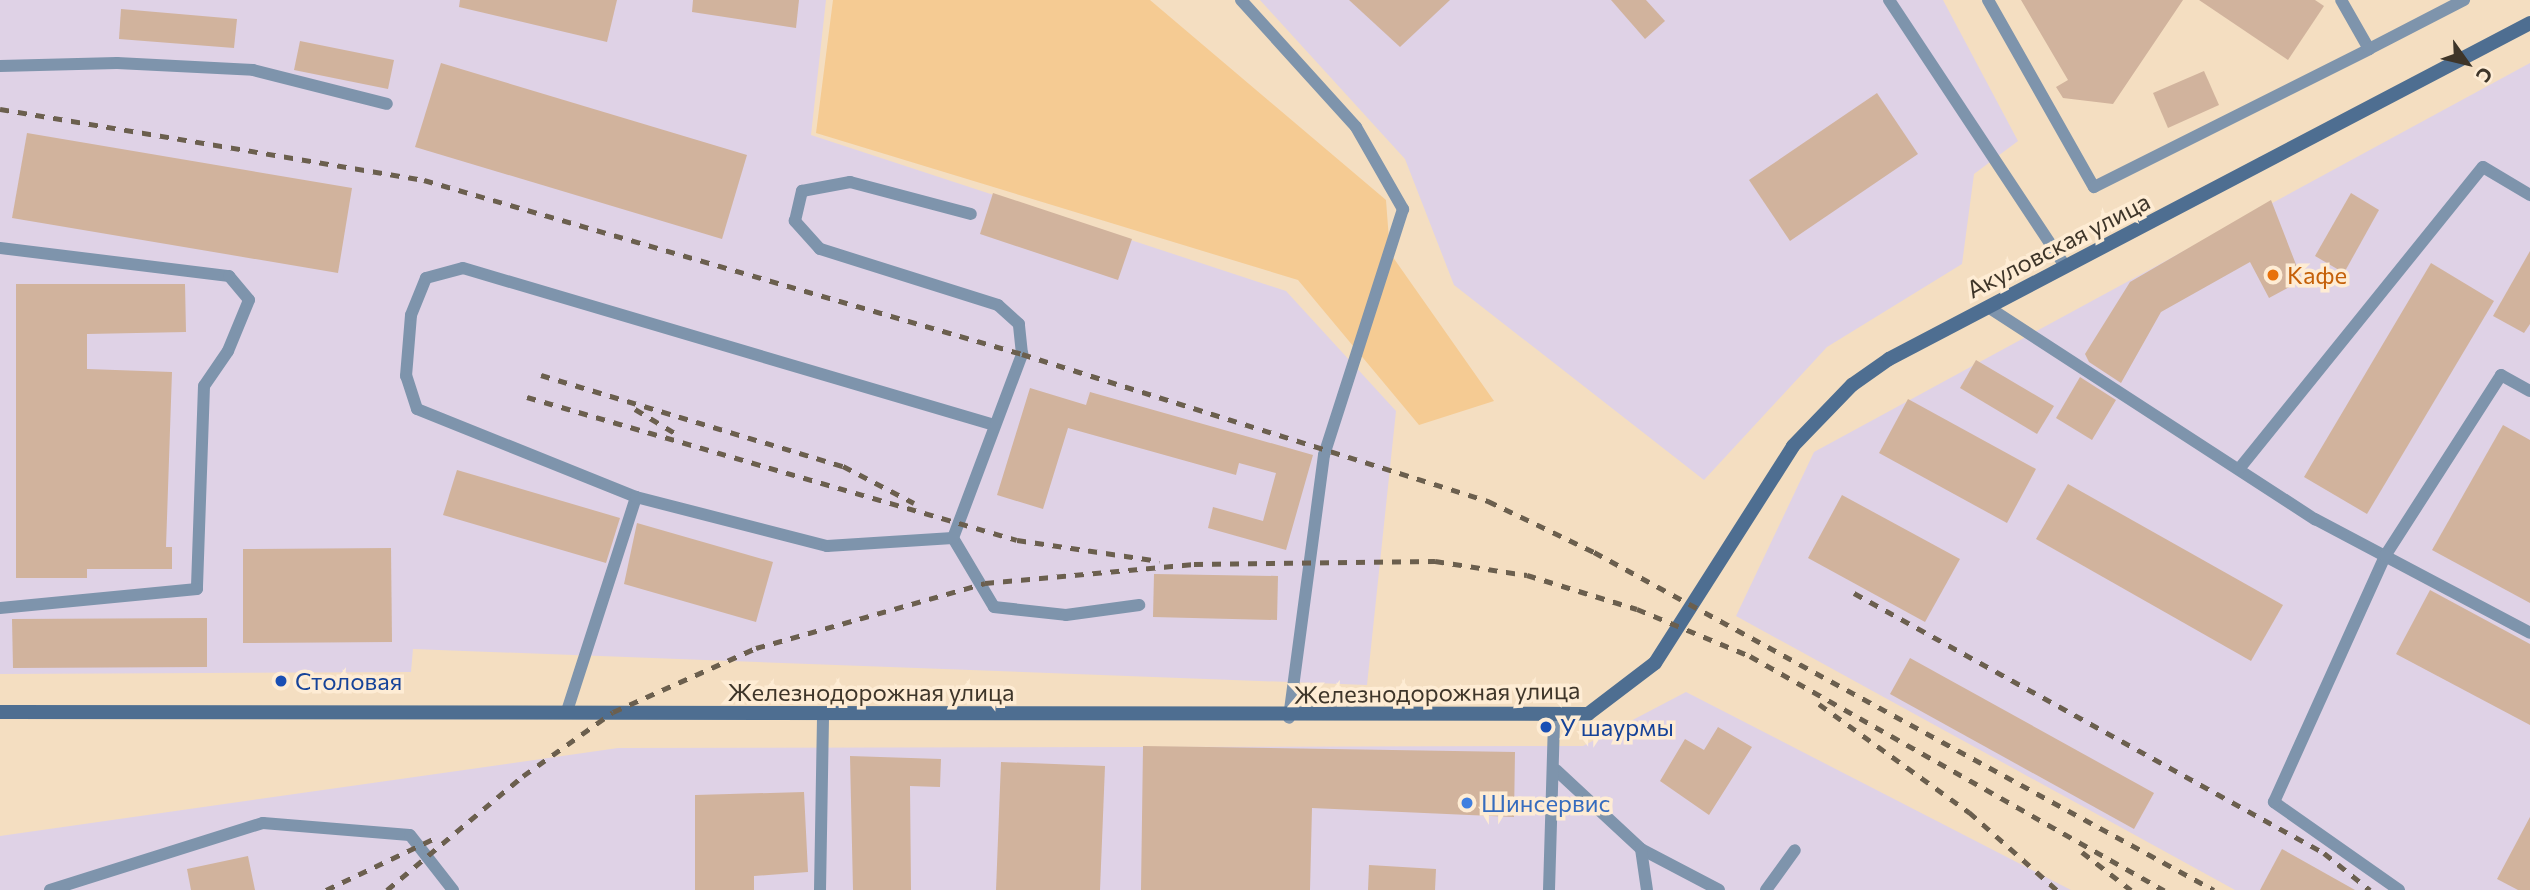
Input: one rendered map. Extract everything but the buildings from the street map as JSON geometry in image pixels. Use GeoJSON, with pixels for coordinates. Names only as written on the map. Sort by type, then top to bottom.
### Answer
{"type":"FeatureCollection","features":[{"type":"Feature","properties":{"kind":"street","name":"Акуловская улица"},"geometry":{"type":"LineString","coordinates":[[1694,607],[1793,446],[1822,413],[1889,359],[2530,23]]}},
{"type":"Feature","properties":{"kind":"street","name":"Железнодорожная улица"},"geometry":{"type":"LineString","coordinates":[[0,712],[567,711],[1289,719],[1554,717],[1588,714],[1625,692],[1655,663],[1694,607]]}},
{"type":"Feature","properties":{"kind":"lane"},"geometry":{"type":"LineString","coordinates":[[1241,0],[1356,127],[1403,209],[1324,456],[1289,719]]}},
{"type":"Feature","properties":{"kind":"lane"},"geometry":{"type":"LineString","coordinates":[[1889,0],[2066,267]]}},
{"type":"Feature","properties":{"kind":"lane"},"geometry":{"type":"LineString","coordinates":[[1988,0],[2094,187],[2464,0]]}},
{"type":"Feature","properties":{"kind":"lane"},"geometry":{"type":"LineString","coordinates":[[2342,0],[2369,49]]}},
{"type":"Feature","properties":{"kind":"lane"},"geometry":{"type":"LineString","coordinates":[[0,66],[117,63],[253,70],[387,104]]}},
{"type":"Feature","properties":{"kind":"lane"},"geometry":{"type":"LineString","coordinates":[[2239,469],[2483,167],[2530,194]]}},
{"type":"Feature","properties":{"kind":"lane"},"geometry":{"type":"LineString","coordinates":[[953,538],[1022,354],[1019,324],[998,305],[820,249],[795,221],[802,191],[850,182],[971,214]]}},
{"type":"Feature","properties":{"kind":"lane"},"geometry":{"type":"LineString","coordinates":[[0,248],[229,276],[249,300],[228,351],[204,386],[197,589],[0,607]]}},
{"type":"Feature","properties":{"kind":"lane"},"geometry":{"type":"LineString","coordinates":[[953,538],[827,546],[636,497],[417,408],[406,376],[411,316],[426,278],[463,268],[994,425]]}},
{"type":"Feature","properties":{"kind":"lane"},"geometry":{"type":"LineString","coordinates":[[1988,307],[2239,469],[2385,556],[2530,633]]}},
{"type":"Feature","properties":{"kind":"lane"},"geometry":{"type":"LineString","coordinates":[[2399,890],[2274,802],[2385,556],[2501,375],[2530,391]]}},
{"type":"Feature","properties":{"kind":"lane"},"geometry":{"type":"LineString","coordinates":[[567,711],[636,497]]}},
{"type":"Feature","properties":{"kind":"lane"},"geometry":{"type":"LineString","coordinates":[[953,538],[994,607],[1066,615],[1139,604]]}},
{"type":"Feature","properties":{"kind":"lane"},"geometry":{"type":"LineString","coordinates":[[820,890],[823,713]]}},
{"type":"Feature","properties":{"kind":"lane"},"geometry":{"type":"LineString","coordinates":[[1549,890],[1556,770],[1554,717]]}},
{"type":"Feature","properties":{"kind":"lane"},"geometry":{"type":"LineString","coordinates":[[1556,770],[1642,849],[1719,890]]}},
{"type":"Feature","properties":{"kind":"lane"},"geometry":{"type":"LineString","coordinates":[[50,890],[263,822],[410,835],[453,890]]}},
{"type":"Feature","properties":{"kind":"lane"},"geometry":{"type":"LineString","coordinates":[[1642,849],[1647,890]]}},
{"type":"Feature","properties":{"kind":"lane"},"geometry":{"type":"LineString","coordinates":[[1766,890],[1796,850]]}},
{"type":"Feature","properties":{"kind":"shaded area"},"geometry":{"type":"Polygon","coordinates":[[[0,0],[826,0],[811,135],[1286,291],[1396,411],[1367,685],[413,649],[411,672],[0,674],[0,0]]]}},
{"type":"Feature","properties":{"kind":"shaded area"},"geometry":{"type":"Polygon","coordinates":[[[833,0],[1150,0],[1386,200],[1390,253],[1494,401],[1419,425],[1298,280],[816,133],[833,0]]]}},
{"type":"Feature","properties":{"kind":"shaded area"},"geometry":{"type":"Polygon","coordinates":[[[1260,0],[1943,0],[2018,141],[1974,174],[1962,264],[1827,347],[1704,480],[1454,285],[1405,159],[1260,0]]]}},
{"type":"Feature","properties":{"kind":"shaded area"},"geometry":{"type":"Polygon","coordinates":[[[2530,63],[2530,890],[2235,890],[1736,616],[1814,452],[2530,63]]]}},
{"type":"Feature","properties":{"kind":"shaded area"},"geometry":{"type":"Polygon","coordinates":[[[1686,692],[2071,890],[0,890],[0,836],[618,748],[1583,746],[1686,692]]]}},
{"type":"Feature","properties":{"kind":"railway"},"geometry":{"type":"LineString","coordinates":[[0,109],[424,180],[1022,354],[1488,501],[1594,552],[2214,890]]}},
{"type":"Feature","properties":{"kind":"railway"},"geometry":{"type":"LineString","coordinates":[[541,375],[843,466],[914,503]]}},
{"type":"Feature","properties":{"kind":"railway"},"geometry":{"type":"LineString","coordinates":[[527,397],[1017,540],[1159,561]]}},
{"type":"Feature","properties":{"kind":"railway"},"geometry":{"type":"LineString","coordinates":[[635,409],[680,436]]}},
{"type":"Feature","properties":{"kind":"railway"},"geometry":{"type":"LineString","coordinates":[[387,890],[523,776],[613,712],[756,648],[985,583],[1194,564],[1435,561],[1527,575],[1637,609],[1750,656],[2164,890]]}},
{"type":"Feature","properties":{"kind":"railway"},"geometry":{"type":"LineString","coordinates":[[1854,593],[2324,853],[2370,890]]}},
{"type":"Feature","properties":{"kind":"railway"},"geometry":{"type":"LineString","coordinates":[[1819,704],[1969,812],[2057,890]]}},
{"type":"Feature","properties":{"kind":"railway"},"geometry":{"type":"LineString","coordinates":[[326,890],[439,836]]}},
{"type":"Feature","properties":{"kind":"railway"},"geometry":{"type":"LineString","coordinates":[[2082,852],[2131,890]]}},
{"type":"Feature","properties":{"kind":"place","name":"Кафе"},"geometry":{"type":"Point","coordinates":[2273,275]}},
{"type":"Feature","properties":{"kind":"place","name":"Столовая"},"geometry":{"type":"Point","coordinates":[281,681]}},
{"type":"Feature","properties":{"kind":"place","name":"У шаурмы"},"geometry":{"type":"Point","coordinates":[1546,727]}},
{"type":"Feature","properties":{"kind":"place","name":"Шинсервис"},"geometry":{"type":"Point","coordinates":[1467,803]}}]}
